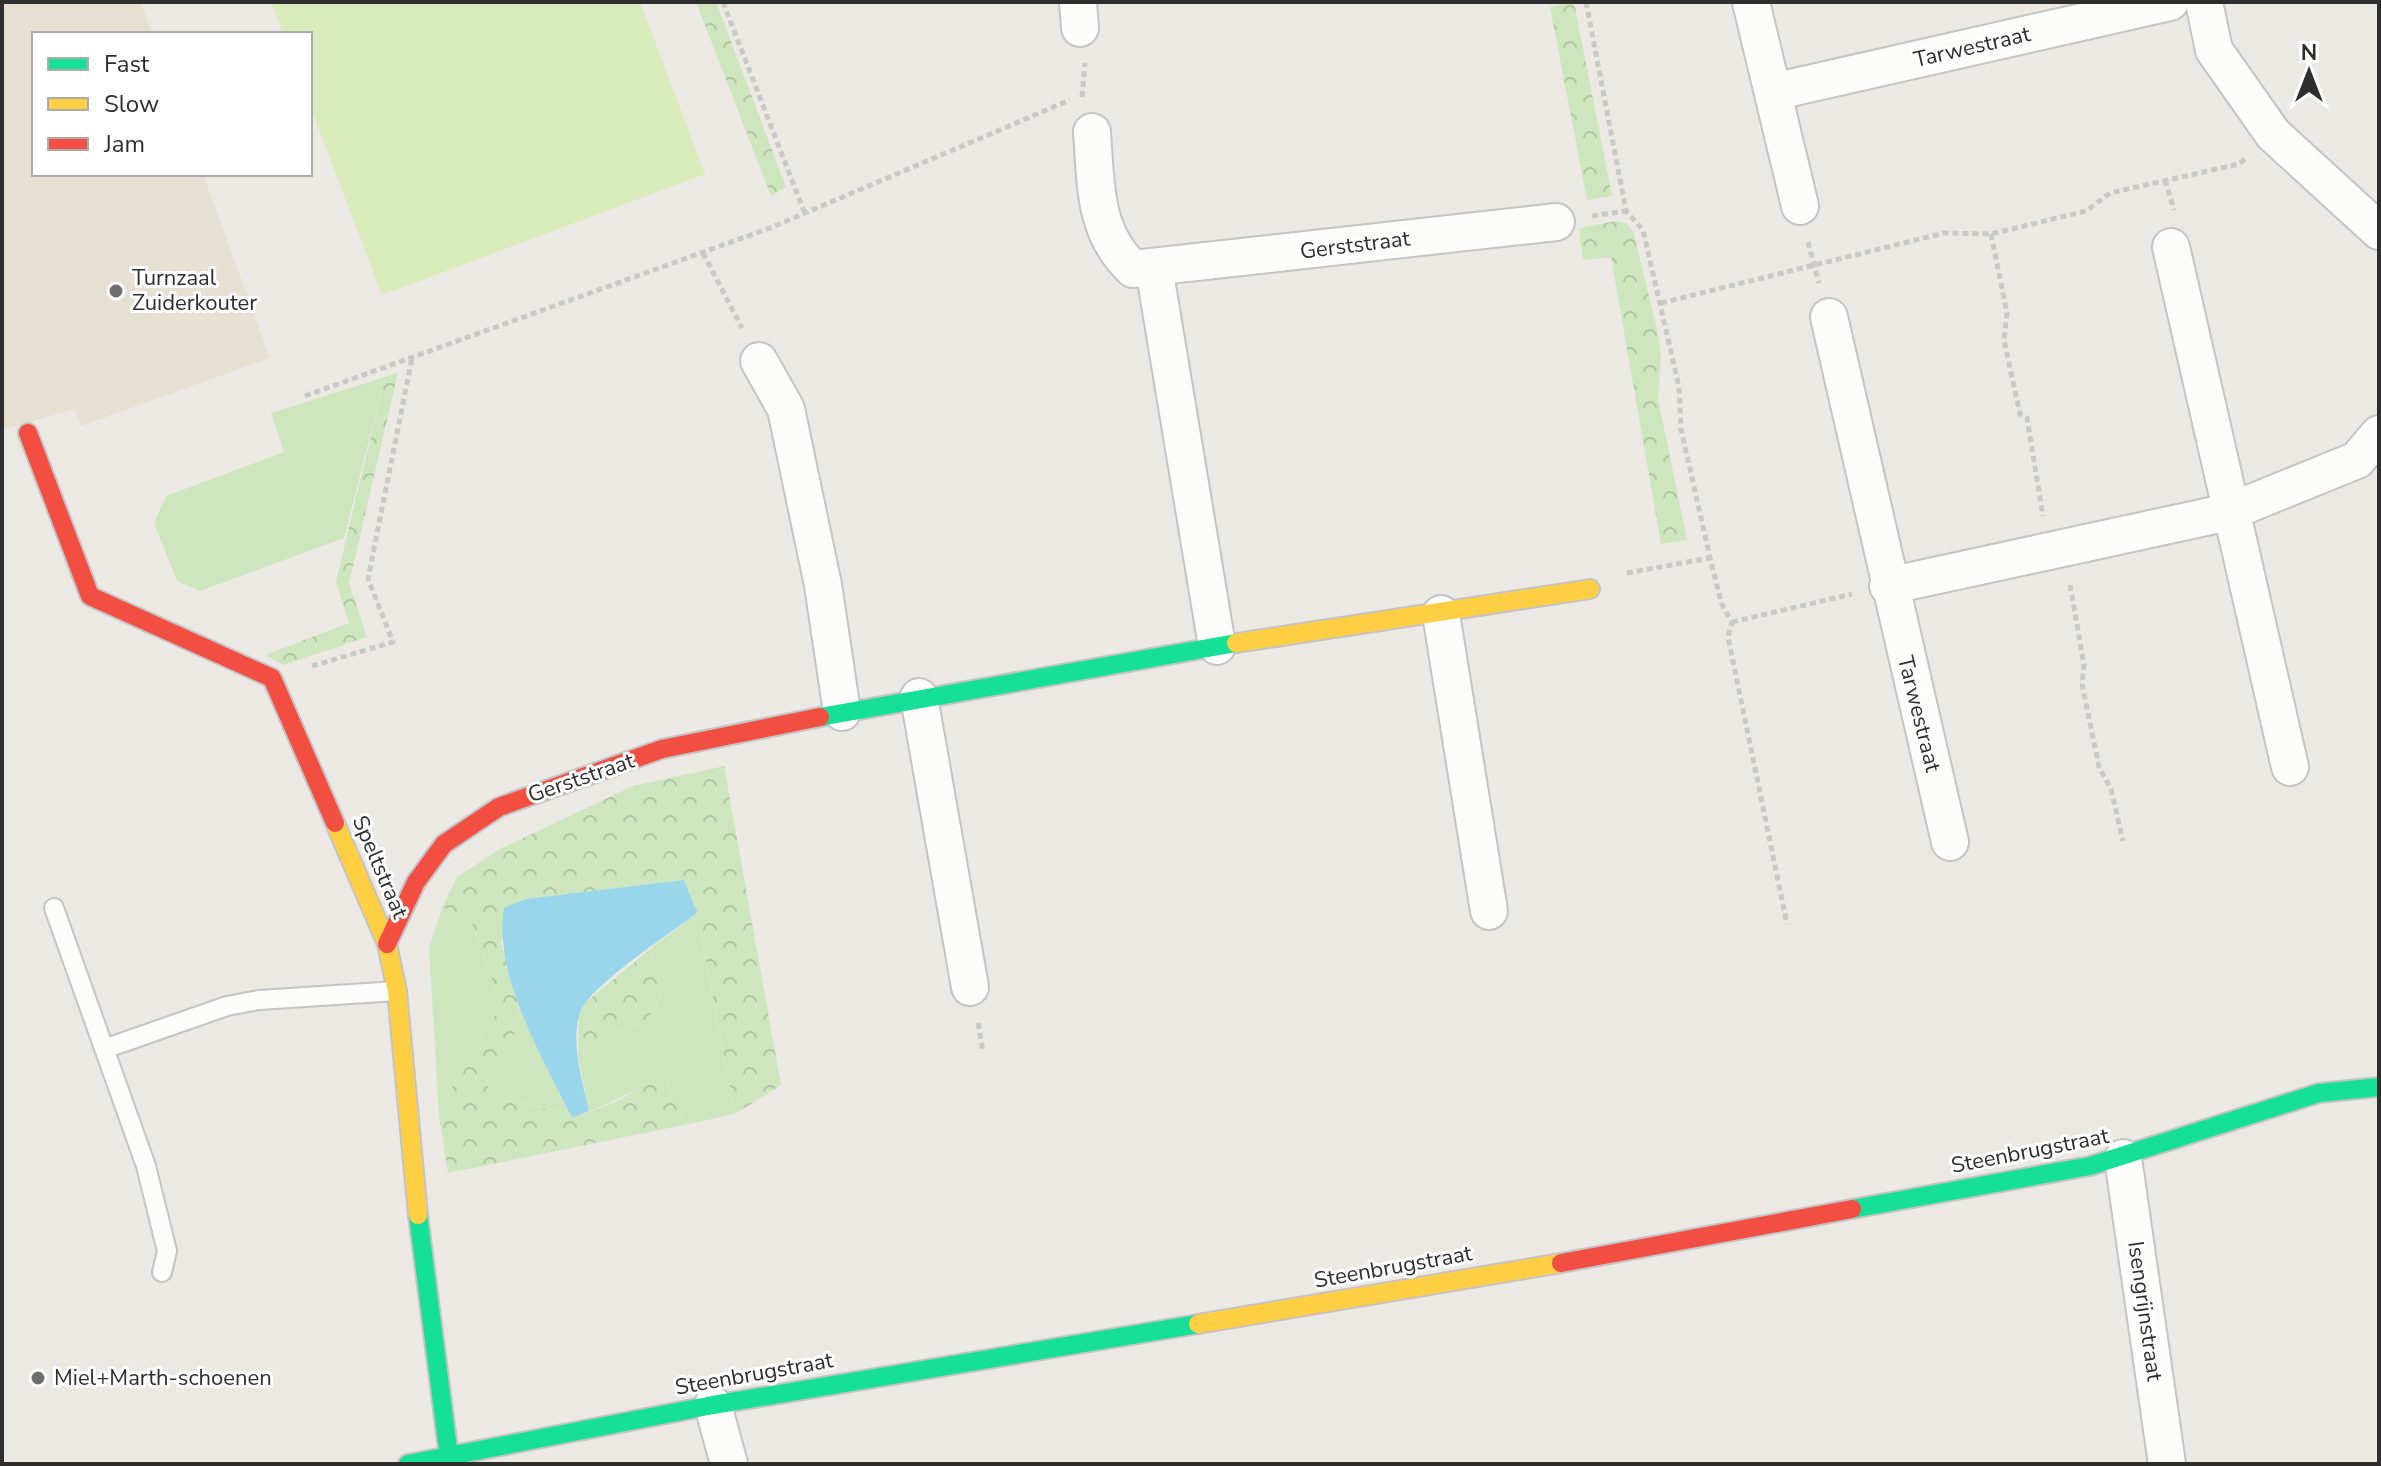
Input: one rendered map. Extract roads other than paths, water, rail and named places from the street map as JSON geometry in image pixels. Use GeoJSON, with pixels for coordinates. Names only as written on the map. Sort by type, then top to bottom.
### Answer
{"type":"FeatureCollection","features":[{"type":"Feature","properties":{"kind":"street"},"geometry":{"type":"LineString","coordinates":[[1751,2],[1800,206]]}},
{"type":"Feature","properties":{"kind":"street","name":"Tarwestraat"},"geometry":{"type":"LineString","coordinates":[[1773,92],[2170,2]]}},
{"type":"Feature","properties":{"kind":"street"},"geometry":{"type":"LineString","coordinates":[[2204,2],[2214,50],[2273,134],[2379,231]]}},
{"type":"Feature","properties":{"kind":"street","name":"Gerststraat"},"geometry":{"type":"LineString","coordinates":[[1092,132],[1097,189],[1112,249],[1133,269],[1556,222]]}},
{"type":"Feature","properties":{"kind":"street"},"geometry":{"type":"LineString","coordinates":[[2171,247],[2229,512],[2290,767]]}},
{"type":"Feature","properties":{"kind":"street"},"geometry":{"type":"LineString","coordinates":[[1154,268],[1217,646]]}},
{"type":"Feature","properties":{"kind":"street","name":"Tarwestraat"},"geometry":{"type":"LineString","coordinates":[[1829,317],[1888,586],[1950,842]]}},
{"type":"Feature","properties":{"kind":"street"},"geometry":{"type":"LineString","coordinates":[[759,361],[786,409],[823,585],[842,712]]}},
{"type":"Feature","properties":{"kind":"street","name":"Speltstraat"},"geometry":{"type":"LineString","coordinates":[[28,433],[90,596],[272,678],[387,944],[397,991],[418,1212],[449,1457]]}},
{"type":"Feature","properties":{"kind":"street"},"geometry":{"type":"LineString","coordinates":[[1888,586],[2229,512],[2357,460],[2379,434]]}},
{"type":"Feature","properties":{"kind":"street","name":"Gerststraat"},"geometry":{"type":"LineString","coordinates":[[387,944],[416,882],[444,844],[499,807],[662,749],[919,697],[1217,646],[1590,589]]}},
{"type":"Feature","properties":{"kind":"street"},"geometry":{"type":"LineString","coordinates":[[1441,614],[1489,911]]}},
{"type":"Feature","properties":{"kind":"street"},"geometry":{"type":"LineString","coordinates":[[919,697],[970,987]]}},
{"type":"Feature","properties":{"kind":"street","name":"Steenbrugstraat"},"geometry":{"type":"LineString","coordinates":[[408,1464],[713,1405],[1465,1280],[2123,1158],[2319,1093],[2379,1087]]}},
{"type":"Feature","properties":{"kind":"street","name":"Isengrijnstraat"},"geometry":{"type":"LineString","coordinates":[[2123,1158],[2167,1464]]}},
{"type":"Feature","properties":{"kind":"street"},"geometry":{"type":"LineString","coordinates":[[713,1405],[729,1464]]}},
{"type":"Feature","properties":{"kind":"lane"},"geometry":{"type":"LineString","coordinates":[[54,908],[146,1166],[167,1251],[162,1272]]}},
{"type":"Feature","properties":{"kind":"lane"},"geometry":{"type":"LineString","coordinates":[[104,1049],[237,1004],[397,991]]}},
{"type":"Feature","properties":{"kind":"water"},"geometry":{"type":"Polygon","coordinates":[[[684,880],[697,913],[615,974],[587,1001],[580,1013],[577,1050],[589,1111],[572,1118],[535,1043],[513,989],[503,934],[504,908],[526,899],[684,880]]]}},
{"type":"Feature","properties":{"kind":"place","name":"Turnzaal Zuiderkouter"},"geometry":{"type":"Point","coordinates":[116,291]}},
{"type":"Feature","properties":{"kind":"place","name":"Miel+Marth-schoenen"},"geometry":{"type":"Point","coordinates":[38,1378]}}]}
